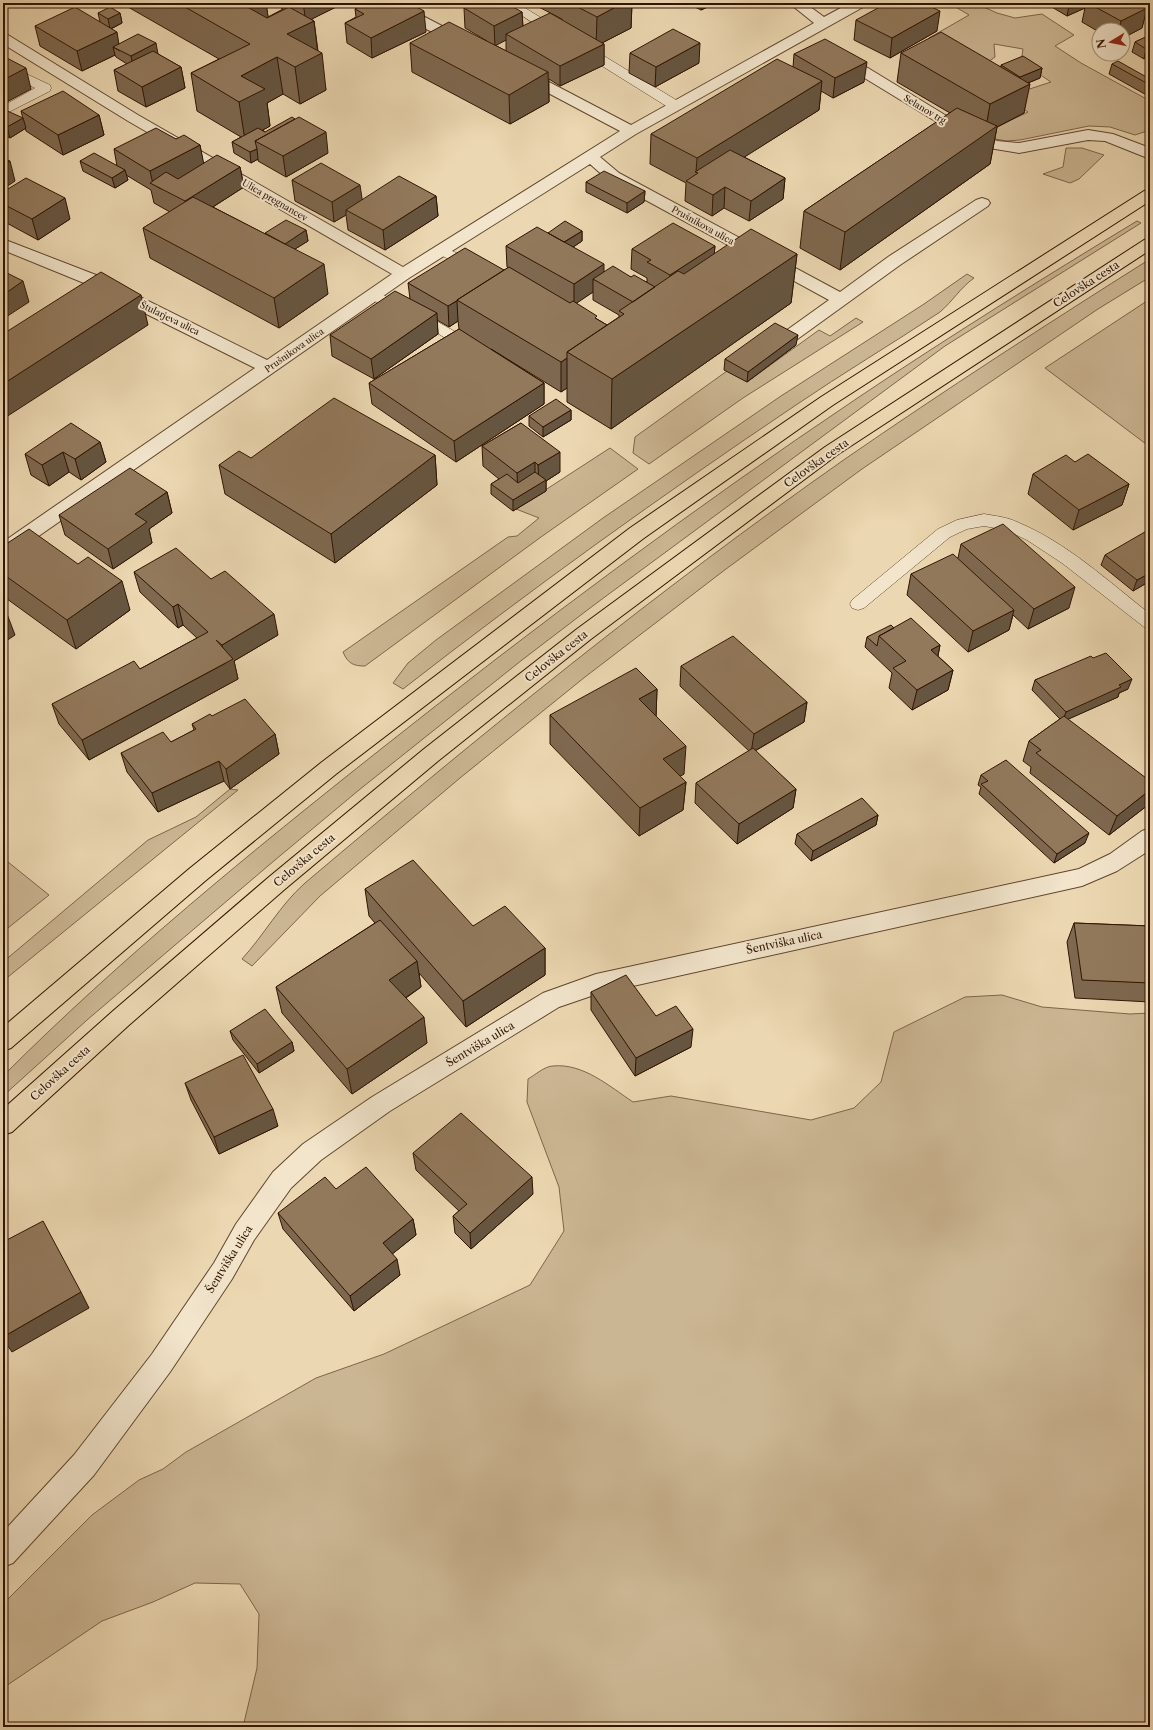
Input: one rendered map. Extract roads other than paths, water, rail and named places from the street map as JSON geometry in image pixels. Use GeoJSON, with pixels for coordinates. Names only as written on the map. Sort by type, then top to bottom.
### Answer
{"type":"FeatureCollection","features":[{"type":"Feature","properties":{"kind":"main road"},"geometry":{"type":"LineString","coordinates":[[3,1041],[197,875],[329,768],[637,533],[827,401],[1150,194]]}},
{"type":"Feature","properties":{"kind":"main road","name":"Celovška cesta"},"geometry":{"type":"LineString","coordinates":[[3,1124],[127,1013],[277,883],[431,755],[584,634],[831,451],[1150,243]]}},
{"type":"Feature","properties":{"kind":"street"},"geometry":{"type":"LineString","coordinates":[[388,3],[472,48]]}},
{"type":"Feature","properties":{"kind":"street"},"geometry":{"type":"LineString","coordinates":[[796,3],[823,23]]}},
{"type":"Feature","properties":{"kind":"street","name":"Prušnikova ulica"},"geometry":{"type":"LineString","coordinates":[[3,551],[403,274],[631,131],[860,3]]}},
{"type":"Feature","properties":{"kind":"street","name":"Selanov trg"},"geometry":{"type":"LineString","coordinates":[[802,35],[963,132],[994,145],[1020,148],[1088,135],[1108,137],[1150,154]]}},
{"type":"Feature","properties":{"kind":"street","name":"Ulica pregnancev"},"geometry":{"type":"LineString","coordinates":[[3,38],[133,118],[403,274]]}},
{"type":"Feature","properties":{"kind":"street"},"geometry":{"type":"LineString","coordinates":[[508,66],[631,131]]}},
{"type":"Feature","properties":{"kind":"street","name":"Prušnikova ulica"},"geometry":{"type":"LineString","coordinates":[[591,157],[613,176],[840,299]]}},
{"type":"Feature","properties":{"kind":"street"},"geometry":{"type":"LineString","coordinates":[[786,339],[894,261],[982,203]]}},
{"type":"Feature","properties":{"kind":"street","name":"Štularjeva ulica"},"geometry":{"type":"LineString","coordinates":[[3,244],[97,290],[269,368]]}},
{"type":"Feature","properties":{"kind":"street","name":"Šentviška ulica"},"geometry":{"type":"LineString","coordinates":[[3,1553],[84,1465],[118,1420],[170,1350],[223,1271],[245,1232],[282,1180],[312,1152],[381,1104],[551,1000],[596,984],[1082,877],[1113,864],[1135,850],[1150,837]]}},
{"type":"Feature","properties":{"kind":"lane"},"geometry":{"type":"LineString","coordinates":[[509,3],[676,106]]}},
{"type":"Feature","properties":{"kind":"lane"},"geometry":{"type":"LineString","coordinates":[[1012,3],[1024,3]]}},
{"type":"Feature","properties":{"kind":"lane"},"geometry":{"type":"LineString","coordinates":[[3,67],[45,88],[3,111]]}},
{"type":"Feature","properties":{"kind":"lane"},"geometry":{"type":"LineString","coordinates":[[442,250],[490,275]]}},
{"type":"Feature","properties":{"kind":"lane"},"geometry":{"type":"LineString","coordinates":[[372,295],[399,306],[483,354]]}},
{"type":"Feature","properties":{"kind":"lane"},"geometry":{"type":"LineString","coordinates":[[858,604],[944,533],[963,524],[984,520],[1010,525],[1032,536],[1068,559],[1150,623]]}}]}
